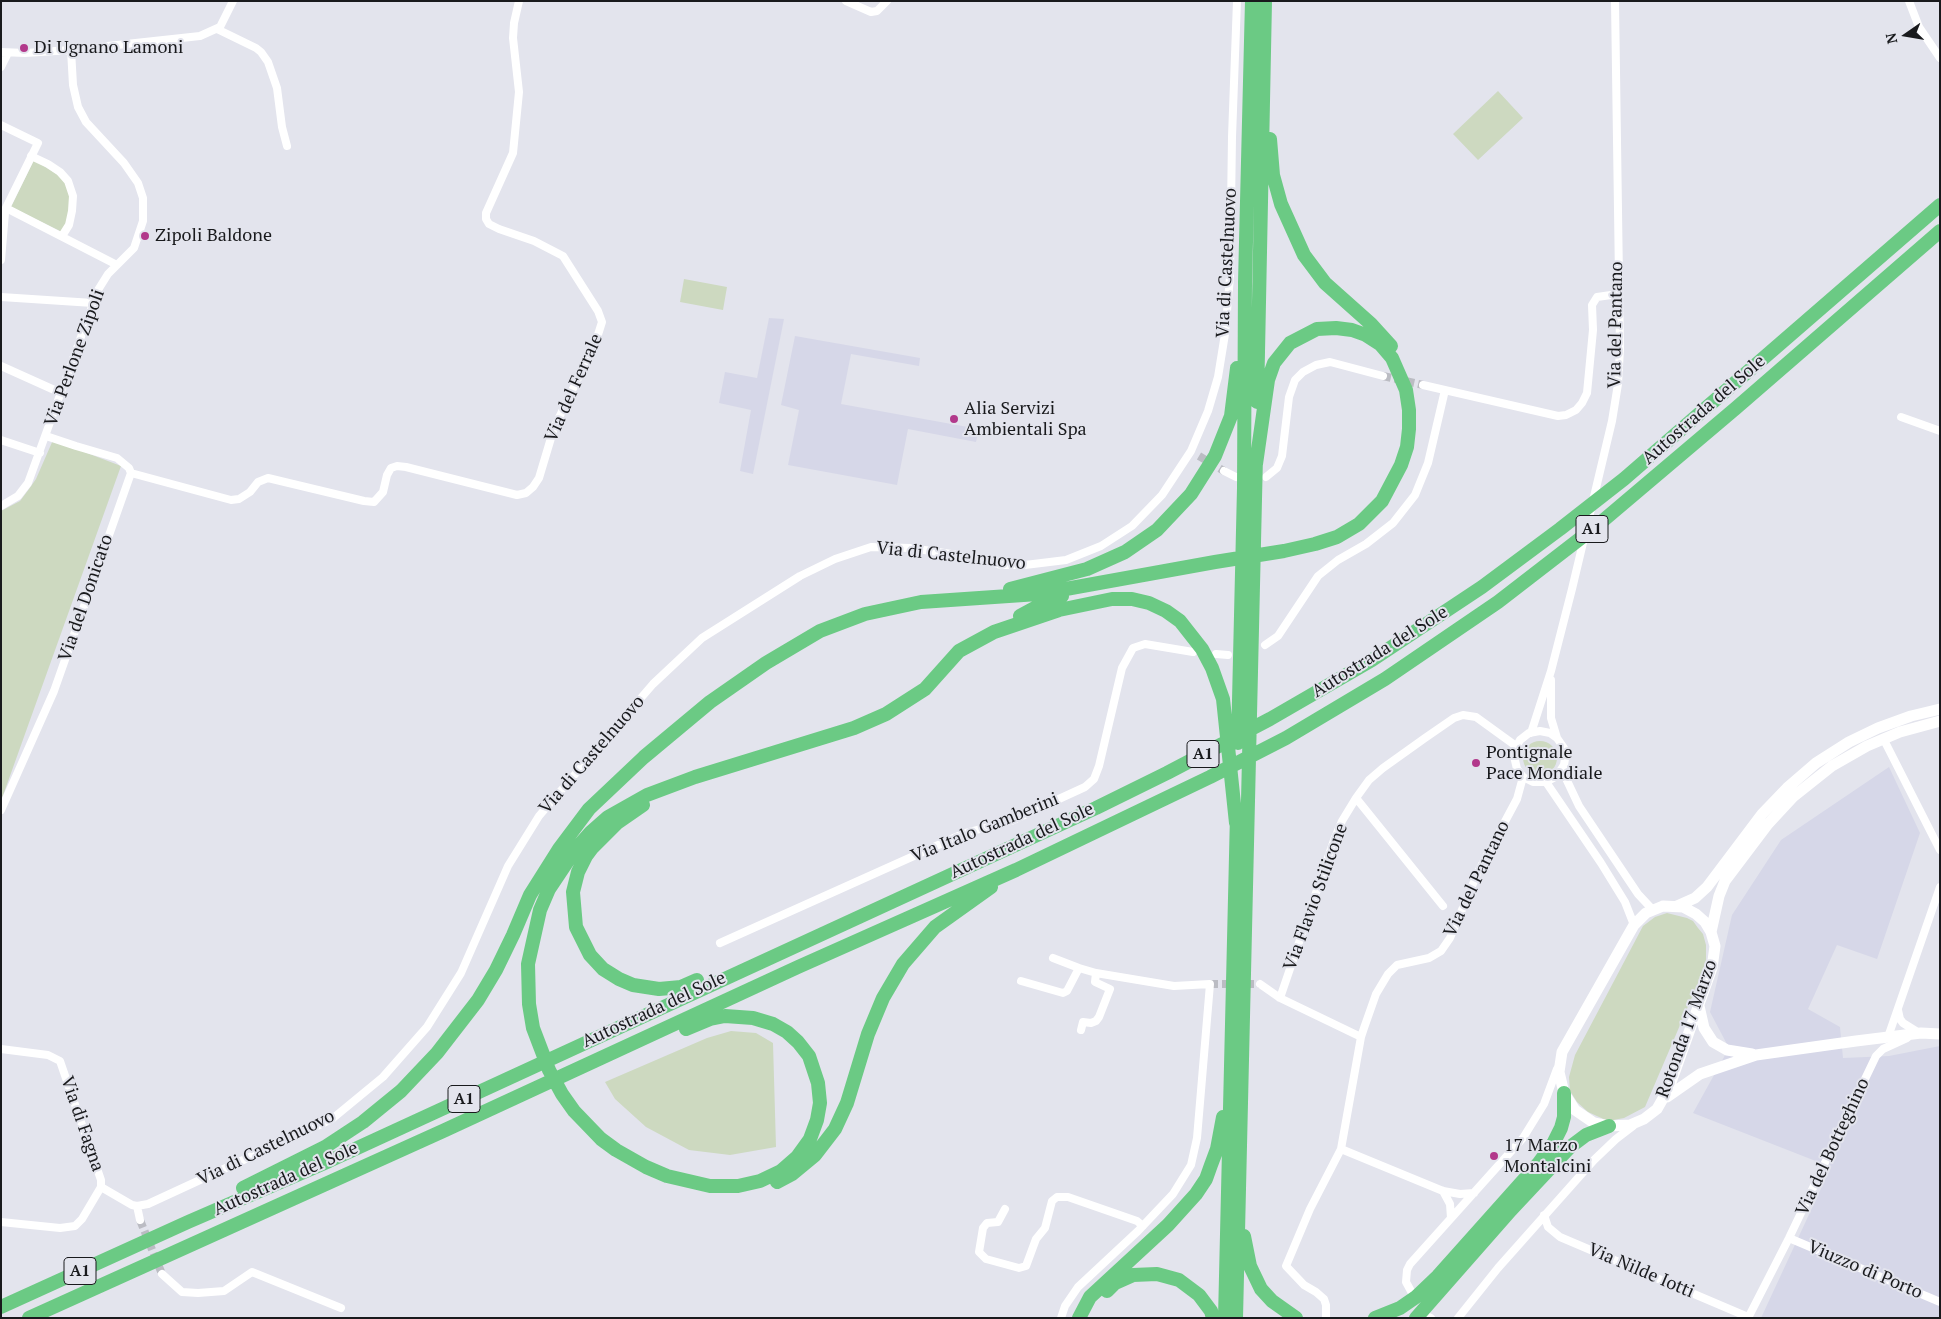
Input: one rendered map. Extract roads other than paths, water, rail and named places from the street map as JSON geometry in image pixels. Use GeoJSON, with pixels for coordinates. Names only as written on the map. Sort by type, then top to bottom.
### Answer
{"type":"FeatureCollection","features":[{"type":"Feature","properties":{"kind":"highway"},"geometry":{"type":"LineString","coordinates":[[1236,1318],[1242,821],[1245,282],[1252,1]]}},
{"type":"Feature","properties":{"kind":"highway"},"geometry":{"type":"LineString","coordinates":[[1225,1318],[1230,1087],[1256,464],[1265,1]]}},
{"type":"Feature","properties":{"kind":"highway"},"geometry":{"type":"LineString","coordinates":[[634,1043],[646,1047],[710,1019],[725,1016],[753,1018],[773,1024],[798,1042],[809,1056],[814,1068],[820,1102],[817,1120],[810,1139],[797,1157],[781,1171],[760,1181],[738,1186],[710,1186],[666,1176],[616,1150],[601,1138],[559,1096],[542,1075],[535,1046],[529,1004],[528,964],[540,910],[549,889],[575,850],[608,817],[647,795],[674,784],[854,728],[886,714],[925,689],[958,651],[1046,602],[1070,594],[1316,549],[1348,536],[1386,504],[1402,474],[1411,448],[1414,410],[1407,378],[1388,342],[1325,283],[1295,238],[1281,204],[1274,175],[1264,68]]}},
{"type":"Feature","properties":{"kind":"highway","name":"Autostrada del Sole"},"geometry":{"type":"LineString","coordinates":[[1,1307],[188,1222],[338,1157],[1088,812],[1270,719],[1372,660],[1482,587],[1624,479],[1940,205]]}},
{"type":"Feature","properties":{"kind":"highway","name":"Autostrada del Sole"},"geometry":{"type":"LineString","coordinates":[[29,1318],[1016,870],[1210,777],[1286,738],[1385,679],[1498,602],[1599,524],[1940,232]]}},
{"type":"Feature","properties":{"kind":"highway"},"geometry":{"type":"LineString","coordinates":[[968,600],[1087,570],[1125,552],[1157,530],[1191,494],[1215,456],[1230,416],[1238,359],[1245,282]]}},
{"type":"Feature","properties":{"kind":"highway"},"geometry":{"type":"LineString","coordinates":[[188,1222],[212,1204],[325,1147],[363,1122],[401,1091],[437,1053],[471,1011],[496,970],[514,935],[530,894],[589,810],[644,757],[710,702],[766,663],[820,630],[865,614],[921,602],[1038,594],[1284,551],[1336,537],[1359,524],[1382,501],[1391,487],[1407,447],[1409,410],[1406,390],[1392,358],[1380,344],[1366,335],[1352,330],[1336,328],[1317,329],[1290,343],[1274,363],[1268,380],[1256,464]]}},
{"type":"Feature","properties":{"kind":"highway"},"geometry":{"type":"LineString","coordinates":[[994,632],[1059,610],[1112,599],[1132,599],[1149,603],[1166,611],[1180,622],[1202,649],[1212,668],[1222,699],[1242,821]]}},
{"type":"Feature","properties":{"kind":"highway"},"geometry":{"type":"LineString","coordinates":[[674,784],[617,822],[592,848],[578,872],[573,892],[576,927],[590,955],[603,969],[633,985],[659,989],[681,987],[724,968],[737,972]]}},
{"type":"Feature","properties":{"kind":"highway"},"geometry":{"type":"LineString","coordinates":[[559,1096],[565,1112],[593,1142],[623,1164],[661,1183],[683,1189],[720,1194],[752,1190],[774,1184],[792,1174],[815,1155],[835,1130],[847,1103],[868,1034],[883,998],[903,964],[935,927],[1016,870]]}},
{"type":"Feature","properties":{"kind":"highway"},"geometry":{"type":"LineString","coordinates":[[535,1046],[524,1024],[521,1002],[520,964],[527,921],[544,872]]}},
{"type":"Feature","properties":{"kind":"highway"},"geometry":{"type":"LineString","coordinates":[[1079,1318],[1090,1297],[1168,1225],[1196,1194],[1206,1179],[1217,1149],[1230,1087]]}},
{"type":"Feature","properties":{"kind":"highway"},"geometry":{"type":"LineString","coordinates":[[1375,1318],[1408,1304],[1438,1276],[1548,1150],[1558,1135],[1563,1122],[1564,1093]]}},
{"type":"Feature","properties":{"kind":"highway"},"geometry":{"type":"LineString","coordinates":[[1427,1317],[1510,1210],[1570,1147],[1586,1135],[1608,1126]]}},
{"type":"Feature","properties":{"kind":"highway"},"geometry":{"type":"LineString","coordinates":[[1238,1175],[1245,1246],[1250,1266],[1257,1282],[1268,1296],[1280,1308],[1296,1318]]}},
{"type":"Feature","properties":{"kind":"highway"},"geometry":{"type":"LineString","coordinates":[[1089,1318],[1099,1300],[1115,1283],[1133,1275],[1157,1274],[1179,1280],[1199,1295],[1211,1311],[1213,1318]]}},
{"type":"Feature","properties":{"kind":"highway"},"geometry":{"type":"LineString","coordinates":[[1404,1318],[1426,1294],[1438,1276]]}},
{"type":"Feature","properties":{"kind":"main road"},"geometry":{"type":"LineString","coordinates":[[1677,906],[1695,898],[1707,887],[1762,814],[1787,788],[1816,763],[1844,745],[1878,728],[1911,716],[1940,710]]}},
{"type":"Feature","properties":{"kind":"main road","name":"Rotonda 17 Marzo"},"geometry":{"type":"LineString","coordinates":[[1652,909],[1634,925],[1569,1039],[1560,1060],[1560,1078],[1564,1093],[1579,1114],[1594,1123],[1608,1126],[1625,1126],[1638,1122],[1652,1113],[1663,1100],[1714,962],[1715,949],[1712,932],[1719,896],[1724,884],[1780,810],[1813,780],[1832,766],[1883,738],[1940,721]]}},
{"type":"Feature","properties":{"kind":"main road"},"geometry":{"type":"LineString","coordinates":[[1652,909],[1663,906],[1677,906],[1690,910],[1700,917],[1712,932]]}},
{"type":"Feature","properties":{"kind":"main road"},"geometry":{"type":"LineString","coordinates":[[1699,1005],[1704,1028],[1713,1042],[1727,1050],[1756,1055]]}},
{"type":"Feature","properties":{"kind":"main road"},"geometry":{"type":"LineString","coordinates":[[1663,1100],[1700,1074],[1756,1055],[1922,1033],[1940,1028]]}},
{"type":"Feature","properties":{"kind":"main road"},"geometry":{"type":"LineString","coordinates":[[1922,1033],[1940,1034]]}},
{"type":"Feature","properties":{"kind":"street"},"geometry":{"type":"LineString","coordinates":[[1,67],[5,53],[71,50],[200,36],[222,25],[233,1]]}},
{"type":"Feature","properties":{"kind":"street","name":"Via del Ferrale"},"geometry":{"type":"LineString","coordinates":[[131,473],[231,500],[239,499],[250,492],[258,482],[268,478],[374,502],[383,492],[391,468],[398,466],[517,495],[526,493],[533,487],[539,478],[554,428],[596,341],[602,322],[598,311],[563,256],[534,242],[499,229],[490,224],[486,219],[486,212],[513,153],[519,92],[513,38],[519,1]]}},
{"type":"Feature","properties":{"kind":"street"},"geometry":{"type":"LineString","coordinates":[[846,1],[871,12],[877,10],[887,1]]}},
{"type":"Feature","properties":{"kind":"street","name":"Via di Castelnuovo"},"geometry":{"type":"LineString","coordinates":[[137,1206],[148,1204],[332,1119],[383,1077],[427,1027],[462,973],[508,866],[539,816],[653,684],[702,638],[800,576],[835,559],[871,547],[911,548],[949,553],[1002,565],[1025,565],[1066,560],[1101,546],[1132,526],[1162,496],[1191,451],[1208,411],[1218,377],[1225,334],[1230,277],[1232,137],[1237,1]]}},
{"type":"Feature","properties":{"kind":"street","name":"Via del Pantano"},"geometry":{"type":"LineString","coordinates":[[1516,746],[1523,737],[1531,732],[1551,671],[1612,421],[1618,384],[1620,349],[1615,1]]}},
{"type":"Feature","properties":{"kind":"street"},"geometry":{"type":"LineString","coordinates":[[1909,1],[1922,33],[1940,58]]}},
{"type":"Feature","properties":{"kind":"street"},"geometry":{"type":"LineString","coordinates":[[217,29],[256,48],[268,62],[278,88],[282,126],[287,146]]}},
{"type":"Feature","properties":{"kind":"street","name":"Via Perlone Zipoli"},"geometry":{"type":"LineString","coordinates":[[1,506],[12,500],[30,480],[60,393],[102,282],[117,264],[131,252],[139,238],[144,216],[143,198],[138,183],[131,172],[96,134],[81,113],[74,94],[71,50]]}},
{"type":"Feature","properties":{"kind":"street"},"geometry":{"type":"LineString","coordinates":[[1,125],[38,143],[1,218]]}},
{"type":"Feature","properties":{"kind":"street"},"geometry":{"type":"LineString","coordinates":[[32,156],[60,172],[68,181],[73,196],[72,211],[69,225],[62,236]]}},
{"type":"Feature","properties":{"kind":"street"},"geometry":{"type":"LineString","coordinates":[[6,208],[117,264]]}},
{"type":"Feature","properties":{"kind":"street"},"geometry":{"type":"LineString","coordinates":[[1,258],[6,208]]}},
{"type":"Feature","properties":{"kind":"street"},"geometry":{"type":"LineString","coordinates":[[1423,385],[1558,416],[1566,415],[1582,403],[1587,393],[1593,330],[1592,305],[1597,297],[1618,294]]}},
{"type":"Feature","properties":{"kind":"street"},"geometry":{"type":"LineString","coordinates":[[1,297],[93,304]]}},
{"type":"Feature","properties":{"kind":"street"},"geometry":{"type":"LineString","coordinates":[[1266,477],[1277,468],[1282,456],[1289,397],[1295,380],[1304,372],[1316,365],[1330,362],[1383,376]]}},
{"type":"Feature","properties":{"kind":"street"},"geometry":{"type":"LineString","coordinates":[[1,366],[60,393]]}},
{"type":"Feature","properties":{"kind":"street"},"geometry":{"type":"LineString","coordinates":[[1265,645],[1278,636],[1318,576],[1338,560],[1366,544],[1394,524],[1415,494],[1428,463],[1445,390]]}},
{"type":"Feature","properties":{"kind":"street"},"geometry":{"type":"LineString","coordinates":[[1901,417],[1940,431]]}},
{"type":"Feature","properties":{"kind":"street"},"geometry":{"type":"LineString","coordinates":[[46,436],[117,458],[129,468],[131,473]]}},
{"type":"Feature","properties":{"kind":"street"},"geometry":{"type":"LineString","coordinates":[[1,440],[40,453]]}},
{"type":"Feature","properties":{"kind":"street"},"geometry":{"type":"LineString","coordinates":[[1191,451],[1198,456]]}},
{"type":"Feature","properties":{"kind":"street"},"geometry":{"type":"LineString","coordinates":[[1224,471],[1236,477]]}},
{"type":"Feature","properties":{"kind":"street","name":"Via del Donicato"},"geometry":{"type":"LineString","coordinates":[[1,810],[54,691],[131,473]]}},
{"type":"Feature","properties":{"kind":"street","name":"Via Italo Gamberini"},"geometry":{"type":"LineString","coordinates":[[720,943],[965,833],[1012,821],[1085,787],[1094,779],[1099,766],[1122,668],[1133,648],[1146,644],[1193,652]]}},
{"type":"Feature","properties":{"kind":"street"},"geometry":{"type":"LineString","coordinates":[[1216,654],[1228,655]]}},
{"type":"Feature","properties":{"kind":"street","name":"Via del Pantano"},"geometry":{"type":"LineString","coordinates":[[1551,671],[1551,718],[1565,755],[1562,770],[1579,806],[1638,894],[1652,909]]}},
{"type":"Feature","properties":{"kind":"street","name":"Via Flavio Stilicone"},"geometry":{"type":"LineString","coordinates":[[1280,998],[1334,840],[1342,821],[1369,780],[1454,718],[1463,715],[1476,717],[1516,746]]}},
{"type":"Feature","properties":{"kind":"street"},"geometry":{"type":"LineString","coordinates":[[1531,732],[1542,731],[1558,738]]}},
{"type":"Feature","properties":{"kind":"street"},"geometry":{"type":"LineString","coordinates":[[1883,738],[1940,850]]}},
{"type":"Feature","properties":{"kind":"street"},"geometry":{"type":"LineString","coordinates":[[1516,746],[1514,762],[1523,777],[1533,782],[1546,782],[1554,778],[1562,770]]}},
{"type":"Feature","properties":{"kind":"street","name":"Via del Pantano"},"geometry":{"type":"LineString","coordinates":[[1326,1318],[1324,1300],[1316,1292],[1304,1285],[1286,1266],[1310,1209],[1341,1149],[1361,1037],[1376,994],[1388,974],[1397,965],[1429,958],[1441,951],[1446,944],[1478,872],[1516,799],[1523,777]]}},
{"type":"Feature","properties":{"kind":"street"},"geometry":{"type":"LineString","coordinates":[[1546,782],[1601,863],[1625,902],[1634,925]]}},
{"type":"Feature","properties":{"kind":"street","name":"Via Flavio Stilicone"},"geometry":{"type":"LineString","coordinates":[[1356,798],[1443,906]]}},
{"type":"Feature","properties":{"kind":"street"},"geometry":{"type":"LineString","coordinates":[[1888,1037],[1940,887]]}},
{"type":"Feature","properties":{"kind":"street"},"geometry":{"type":"LineString","coordinates":[[1053,958],[1096,973],[1174,986],[1210,984],[1200,1104],[1194,1155],[1189,1169],[1178,1187],[1142,1226],[1078,1287],[1065,1306],[1061,1318]]}},
{"type":"Feature","properties":{"kind":"street"},"geometry":{"type":"LineString","coordinates":[[1021,981],[1063,993],[1067,991],[1079,968]]}},
{"type":"Feature","properties":{"kind":"street"},"geometry":{"type":"LineString","coordinates":[[1081,1030],[1084,1022],[1096,1021],[1110,989],[1095,982],[1096,973]]}},
{"type":"Feature","properties":{"kind":"street"},"geometry":{"type":"LineString","coordinates":[[1260,984],[1280,998],[1361,1037]]}},
{"type":"Feature","properties":{"kind":"street"},"geometry":{"type":"LineString","coordinates":[[1898,1008],[1900,1019],[1903,1023],[1922,1033]]}},
{"type":"Feature","properties":{"kind":"street","name":"Via del Botteghino"},"geometry":{"type":"LineString","coordinates":[[1748,1317],[1789,1238],[1876,1056],[1887,1046],[1922,1033]]}},
{"type":"Feature","properties":{"kind":"street","name":"Via di Fagna"},"geometry":{"type":"LineString","coordinates":[[1,1049],[48,1054],[60,1061],[100,1174],[101,1187],[82,1219],[74,1226],[60,1228],[1,1222]]}},
{"type":"Feature","properties":{"kind":"street"},"geometry":{"type":"LineString","coordinates":[[1412,1293],[1406,1282],[1408,1267],[1534,1123],[1549,1094],[1560,1060]]}},
{"type":"Feature","properties":{"kind":"street"},"geometry":{"type":"LineString","coordinates":[[1460,1317],[1498,1268],[1600,1153],[1638,1122]]}},
{"type":"Feature","properties":{"kind":"street"},"geometry":{"type":"LineString","coordinates":[[1341,1149],[1443,1191],[1460,1194],[1474,1193]]}},
{"type":"Feature","properties":{"kind":"street"},"geometry":{"type":"LineString","coordinates":[[101,1187],[126,1202],[137,1206],[140,1220]]}},
{"type":"Feature","properties":{"kind":"street"},"geometry":{"type":"LineString","coordinates":[[1443,1191],[1449,1203],[1451,1218]]}},
{"type":"Feature","properties":{"kind":"street"},"geometry":{"type":"LineString","coordinates":[[1005,1209],[998,1222],[988,1223],[984,1228],[979,1252],[986,1259],[1019,1268],[1026,1266],[1036,1239],[1045,1228],[1052,1201],[1057,1197],[1068,1197],[1137,1221],[1142,1226]]}},
{"type":"Feature","properties":{"kind":"street","name":"Via Nilde Iotti"},"geometry":{"type":"LineString","coordinates":[[1544,1215],[1548,1227],[1560,1237],[1748,1317]]}},
{"type":"Feature","properties":{"kind":"street","name":"Viuzzo di Porto"},"geometry":{"type":"LineString","coordinates":[[1789,1238],[1940,1302]]}},
{"type":"Feature","properties":{"kind":"street"},"geometry":{"type":"LineString","coordinates":[[162,1274],[182,1292],[198,1293],[224,1291],[252,1272],[341,1308]]}},
{"type":"Feature","properties":{"kind":"tunnel"},"geometry":{"type":"LineString","coordinates":[[1383,376],[1423,385]]}},
{"type":"Feature","properties":{"kind":"tunnel"},"geometry":{"type":"LineString","coordinates":[[1199,456],[1224,471]]}},
{"type":"Feature","properties":{"kind":"tunnel"},"geometry":{"type":"LineString","coordinates":[[1210,984],[1260,984]]}},
{"type":"Feature","properties":{"kind":"tunnel"},"geometry":{"type":"LineString","coordinates":[[140,1220],[162,1274]]}},
{"type":"Feature","properties":{"kind":"place","name":"Di Ugnano Lamoni"},"geometry":{"type":"Point","coordinates":[24,48]}},
{"type":"Feature","properties":{"kind":"place","name":"Zipoli Baldone"},"geometry":{"type":"Point","coordinates":[145,236]}},
{"type":"Feature","properties":{"kind":"place","name":"Alia Servizi Ambientali Spa"},"geometry":{"type":"Point","coordinates":[954,419]}},
{"type":"Feature","properties":{"kind":"place","name":"Pontignale Pace Mondiale"},"geometry":{"type":"Point","coordinates":[1476,763]}},
{"type":"Feature","properties":{"kind":"place","name":"17 Marzo Montalcini"},"geometry":{"type":"Point","coordinates":[1494,1156]}}]}
